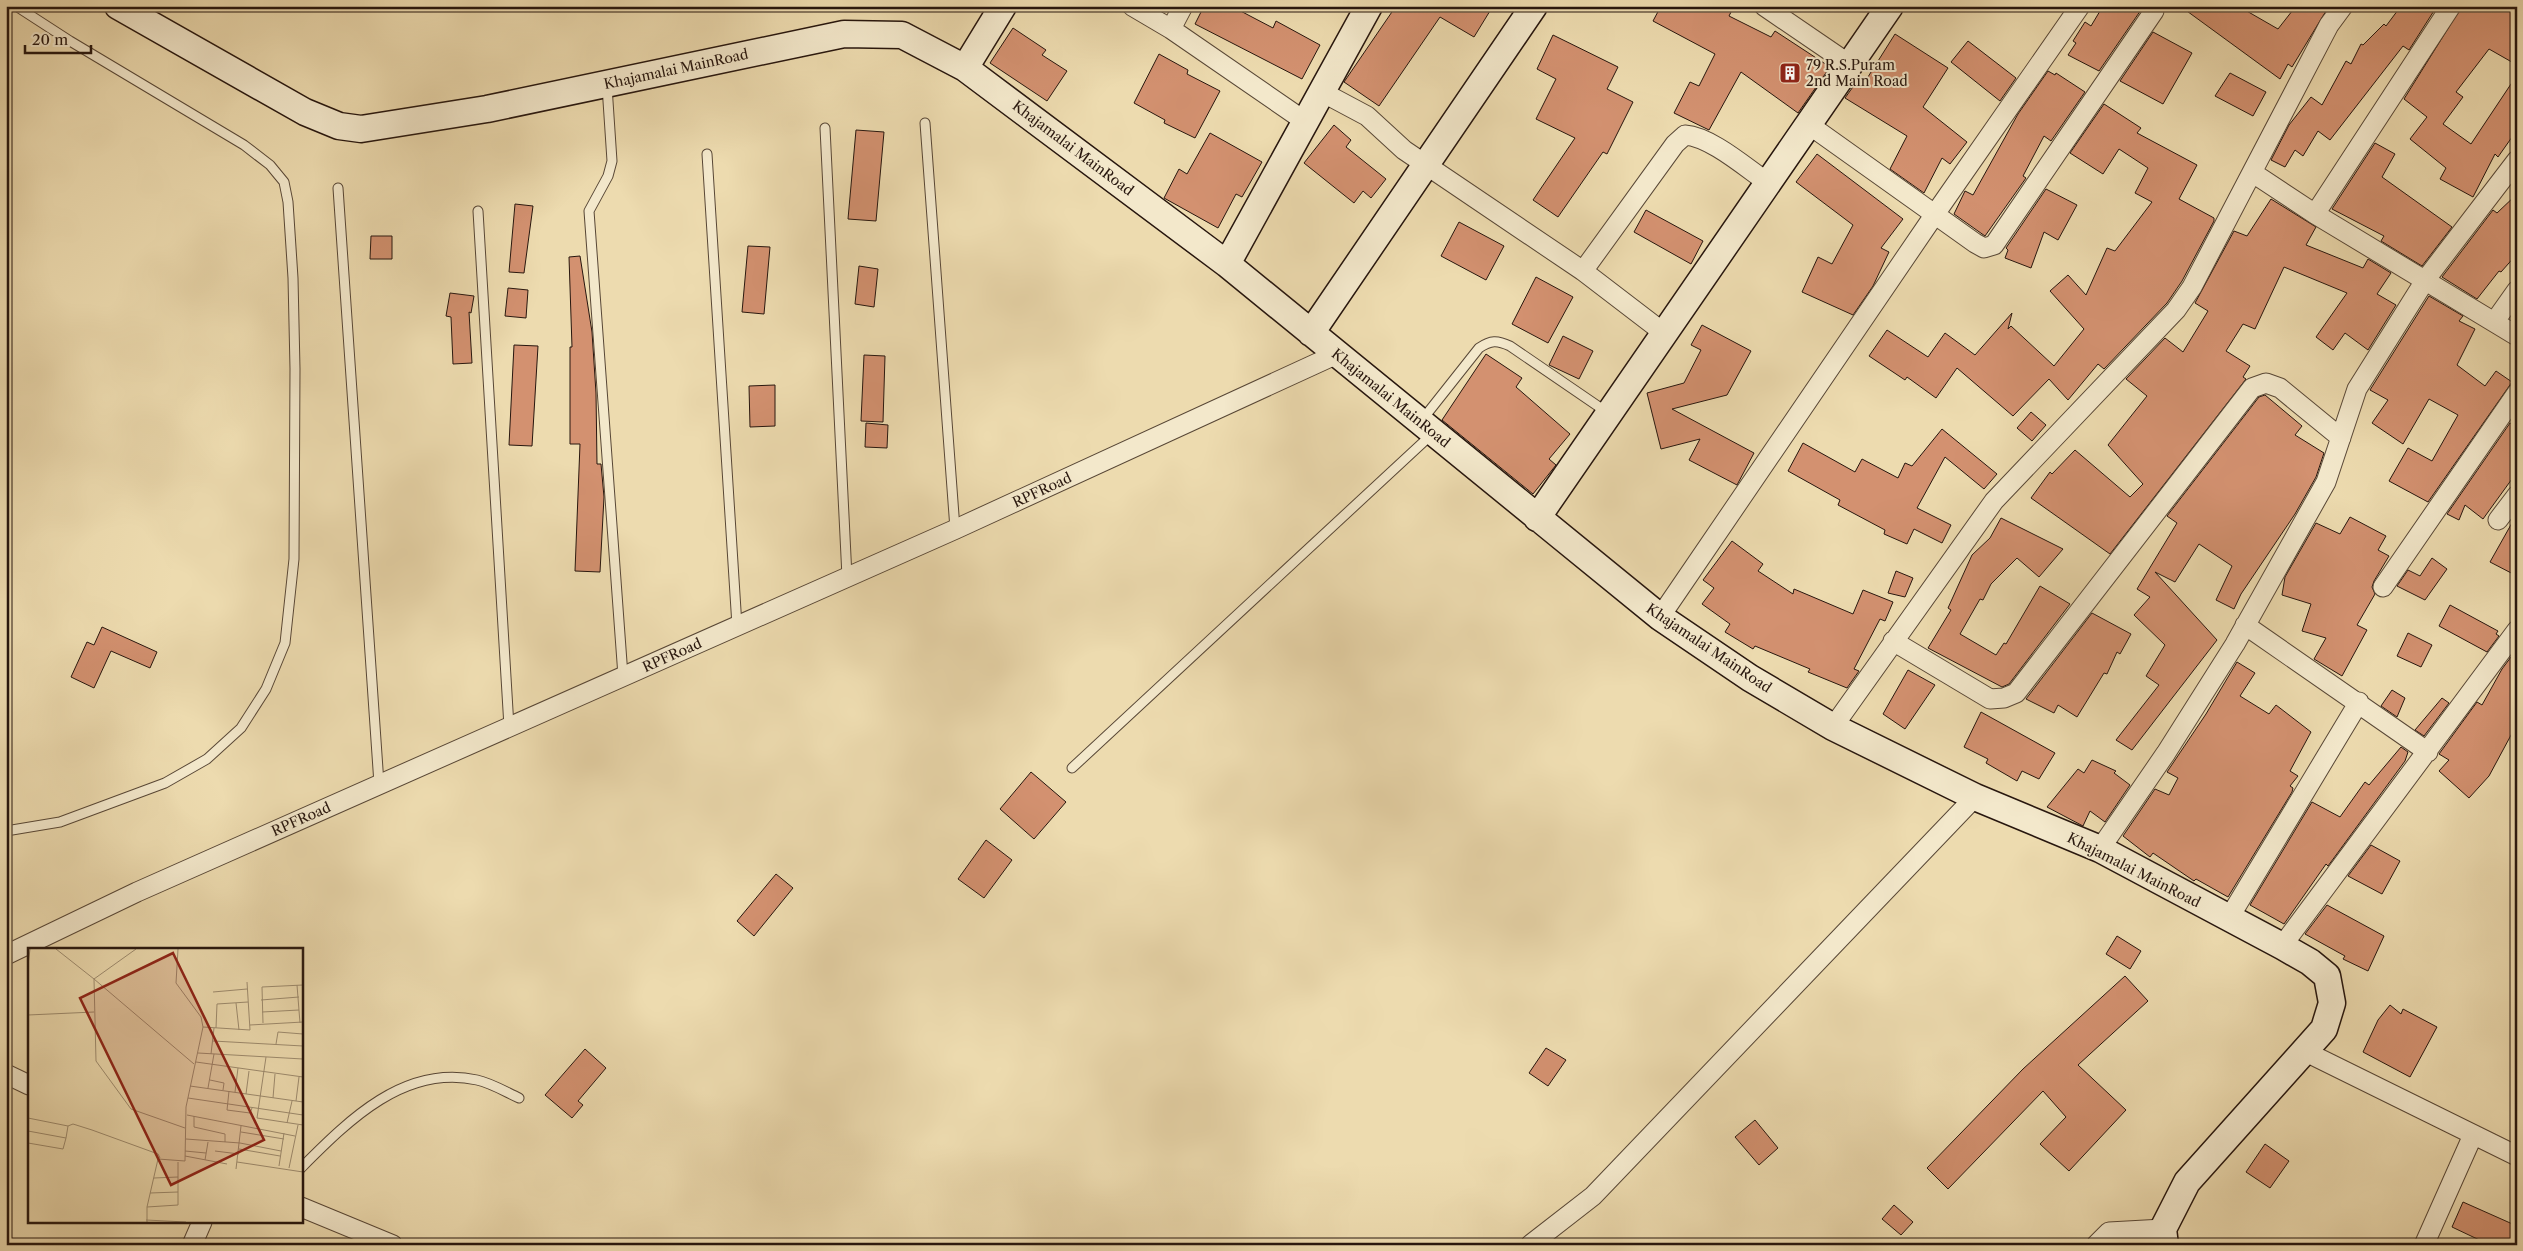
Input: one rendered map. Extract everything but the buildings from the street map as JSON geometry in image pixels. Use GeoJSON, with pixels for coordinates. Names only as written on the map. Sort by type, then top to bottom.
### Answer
{"type":"FeatureCollection","features":[{"type":"Feature","properties":{"kind":"main road","name":"Khajamalai MainRoad"},"geometry":{"type":"LineString","coordinates":[[118,6],[305,112],[340,126],[361,129],[487,109],[844,34],[902,35],[966,68],[1227,264],[1660,617],[1750,678],[1833,727],[1975,797],[2100,849],[2282,946],[2310,962],[2327,976],[2332,1003],[2324,1029],[2187,1182],[2164,1237]]}},
{"type":"Feature","properties":{"kind":"main road"},"geometry":{"type":"LineString","coordinates":[[966,68],[1004,6]]}},
{"type":"Feature","properties":{"kind":"main road"},"geometry":{"type":"LineString","coordinates":[[1227,264],[1369,6]]}},
{"type":"Feature","properties":{"kind":"main road"},"geometry":{"type":"LineString","coordinates":[[1312,333],[1534,6]]}},
{"type":"Feature","properties":{"kind":"main road"},"geometry":{"type":"LineString","coordinates":[[1537,518],[1890,6]]}},
{"type":"Feature","properties":{"kind":"street"},"geometry":{"type":"LineString","coordinates":[[1132,6],[1171,29],[1306,122]]}},
{"type":"Feature","properties":{"kind":"street"},"geometry":{"type":"LineString","coordinates":[[1171,29],[1183,6]]}},
{"type":"Feature","properties":{"kind":"street"},"geometry":{"type":"LineString","coordinates":[[1764,6],[1849,64]]}},
{"type":"Feature","properties":{"kind":"street"},"geometry":{"type":"LineString","coordinates":[[1660,617],[1935,214],[2080,6]]}},
{"type":"Feature","properties":{"kind":"street"},"geometry":{"type":"LineString","coordinates":[[1808,124],[1975,243],[1984,248],[1994,245],[2154,11],[2154,6]]}},
{"type":"Feature","properties":{"kind":"street"},"geometry":{"type":"LineString","coordinates":[[1833,727],[1994,500],[2176,310],[2192,287],[2324,34],[2343,6]]}},
{"type":"Feature","properties":{"kind":"street"},"geometry":{"type":"LineString","coordinates":[[2315,214],[2451,6]]}},
{"type":"Feature","properties":{"kind":"street"},"geometry":{"type":"LineString","coordinates":[[1322,92],[1367,116],[1404,150],[1583,270],[1664,332]]}},
{"type":"Feature","properties":{"kind":"street"},"geometry":{"type":"LineString","coordinates":[[1583,270],[1675,144],[1685,135],[1696,136],[1711,144],[1767,182]]}},
{"type":"Feature","properties":{"kind":"street"},"geometry":{"type":"LineString","coordinates":[[2100,849],[2166,753],[2245,625],[2326,482],[2357,389],[2426,279],[2517,160]]}},
{"type":"Feature","properties":{"kind":"street"},"geometry":{"type":"LineString","coordinates":[[2253,173],[2315,214],[2426,279],[2517,336]]}},
{"type":"Feature","properties":{"kind":"street"},"geometry":{"type":"LineString","coordinates":[[2495,321],[2517,290]]}},
{"type":"Feature","properties":{"kind":"street","name":"RPFRoad"},"geometry":{"type":"LineString","coordinates":[[6,955],[137,892],[956,529],[1337,354]]}},
{"type":"Feature","properties":{"kind":"street"},"geometry":{"type":"LineString","coordinates":[[1893,641],[1990,699],[2004,698],[2016,693],[2252,388],[2266,384],[2280,388],[2340,438]]}},
{"type":"Feature","properties":{"kind":"street"},"geometry":{"type":"LineString","coordinates":[[2383,587],[2517,393]]}},
{"type":"Feature","properties":{"kind":"street"},"geometry":{"type":"LineString","coordinates":[[2498,520],[2517,495]]}},
{"type":"Feature","properties":{"kind":"street"},"geometry":{"type":"LineString","coordinates":[[2245,625],[2359,702],[2428,752]]}},
{"type":"Feature","properties":{"kind":"street"},"geometry":{"type":"LineString","coordinates":[[2282,946],[2517,630]]}},
{"type":"Feature","properties":{"kind":"street"},"geometry":{"type":"LineString","coordinates":[[2229,918],[2359,702]]}},
{"type":"Feature","properties":{"kind":"street"},"geometry":{"type":"LineString","coordinates":[[1530,1245],[1593,1196],[1975,797]]}},
{"type":"Feature","properties":{"kind":"street"},"geometry":{"type":"LineString","coordinates":[[2304,1051],[2517,1156]]}},
{"type":"Feature","properties":{"kind":"street"},"geometry":{"type":"LineString","coordinates":[[6,1074],[28,1085]]}},
{"type":"Feature","properties":{"kind":"street"},"geometry":{"type":"LineString","coordinates":[[2424,1245],[2473,1135]]}},
{"type":"Feature","properties":{"kind":"street"},"geometry":{"type":"LineString","coordinates":[[302,1207],[393,1245]]}},
{"type":"Feature","properties":{"kind":"street"},"geometry":{"type":"LineString","coordinates":[[192,1245],[201,1224]]}},
{"type":"Feature","properties":{"kind":"street"},"geometry":{"type":"LineString","coordinates":[[2096,1245],[2109,1232],[2164,1237]]}},
{"type":"Feature","properties":{"kind":"lane"},"geometry":{"type":"LineString","coordinates":[[6,831],[60,822],[164,783],[207,759],[242,728],[266,689],[285,643],[294,559],[295,369],[293,278],[288,202],[284,182],[270,165],[244,145],[70,41],[16,6]]}},
{"type":"Feature","properties":{"kind":"lane"},"geometry":{"type":"LineString","coordinates":[[607,84],[612,161],[608,176],[589,211],[623,676]]}},
{"type":"Feature","properties":{"kind":"lane"},"geometry":{"type":"LineString","coordinates":[[926,123],[956,529]]}},
{"type":"Feature","properties":{"kind":"lane"},"geometry":{"type":"LineString","coordinates":[[825,128],[847,577]]}},
{"type":"Feature","properties":{"kind":"lane"},"geometry":{"type":"LineString","coordinates":[[707,154],[737,626]]}},
{"type":"Feature","properties":{"kind":"lane"},"geometry":{"type":"LineString","coordinates":[[338,188],[379,784]]}},
{"type":"Feature","properties":{"kind":"lane"},"geometry":{"type":"LineString","coordinates":[[478,211],[509,727]]}},
{"type":"Feature","properties":{"kind":"lane"},"geometry":{"type":"LineString","coordinates":[[1072,768],[1427,427],[1479,348],[1488,342],[1498,341],[1510,346],[1608,414]]}},
{"type":"Feature","properties":{"kind":"lane"},"geometry":{"type":"LineString","coordinates":[[302,1167],[342,1126],[380,1098],[417,1082],[455,1076],[479,1080],[519,1098]]}},
{"type":"Feature","properties":{"kind":"place","name":"79 R.S.Puram 2nd Main Road"},"geometry":{"type":"Point","coordinates":[1790,73]}}]}
